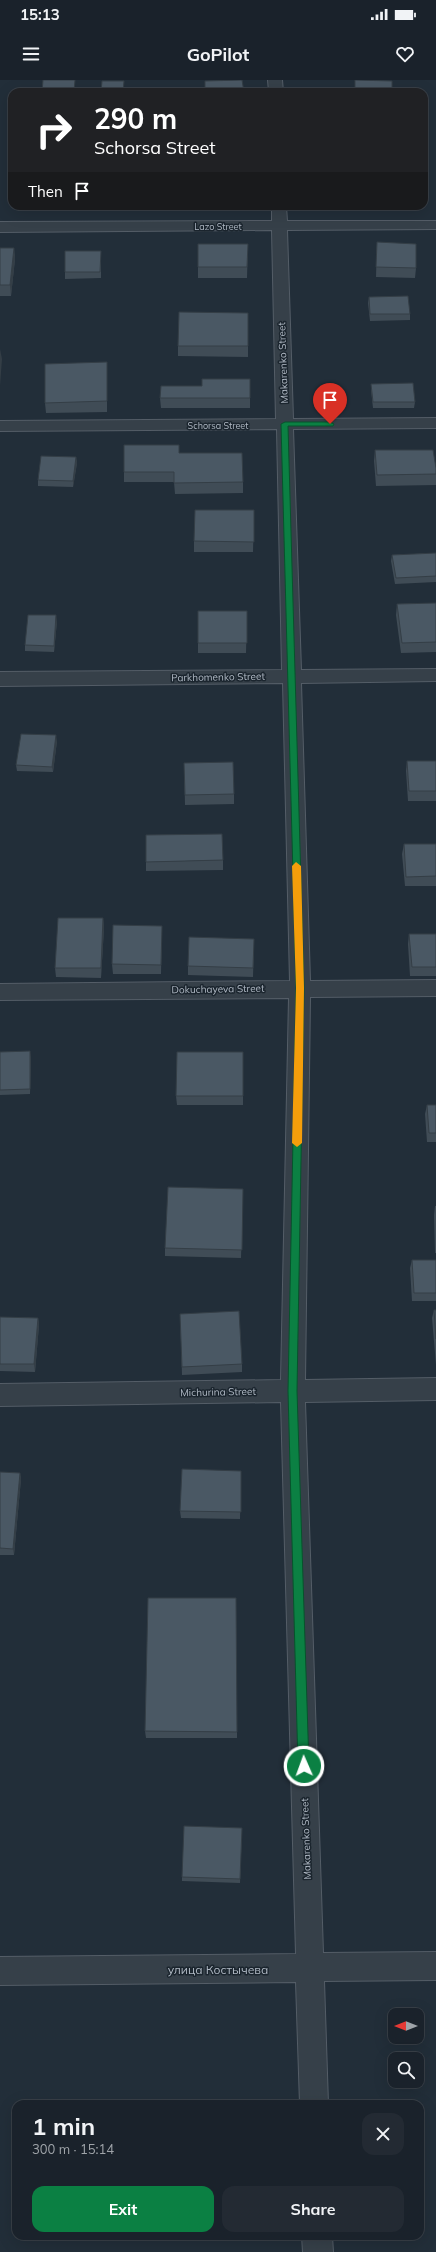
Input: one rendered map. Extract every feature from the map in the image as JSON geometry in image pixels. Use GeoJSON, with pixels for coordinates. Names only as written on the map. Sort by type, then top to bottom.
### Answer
{"type":"FeatureCollection","features":[{"type":"Feature","properties":{"kind":"street","name":"Lazo Street"},"geometry":{"type":"LineString","coordinates":[[0,227],[279,216],[436,224]]}},
{"type":"Feature","properties":{"kind":"street","name":"Makarenko Street"},"geometry":{"type":"LineString","coordinates":[[279,216],[300,988],[292,1391],[314,2100]]}},
{"type":"Feature","properties":{"kind":"street","name":"Schorsa Street"},"geometry":{"type":"LineString","coordinates":[[0,426],[436,423]]}},
{"type":"Feature","properties":{"kind":"street","name":"Parkhomenko Street"},"geometry":{"type":"LineString","coordinates":[[0,679],[436,675]]}},
{"type":"Feature","properties":{"kind":"street","name":"Dokuchayeva Street"},"geometry":{"type":"LineString","coordinates":[[0,992],[300,988],[436,988]]}},
{"type":"Feature","properties":{"kind":"street","name":"Michurina Street"},"geometry":{"type":"LineString","coordinates":[[0,1395],[436,1389]]}},
{"type":"Feature","properties":{"kind":"street","name":"улица Костычева"},"geometry":{"type":"LineString","coordinates":[[0,1971],[436,1966]]}},
{"type":"Feature","properties":{"kind":"street"},"geometry":{"type":"LineString","coordinates":[[317,2240],[318,2252]]}},
{"type":"Feature","properties":{"kind":"building"},"geometry":{"type":"Polygon","coordinates":[[[43,80],[75,80],[74,88],[42,88],[43,80]]]}},
{"type":"Feature","properties":{"kind":"building"},"geometry":{"type":"Polygon","coordinates":[[[242,80],[243,88],[205,88],[205,81],[242,80]]]}},
{"type":"Feature","properties":{"kind":"building"},"geometry":{"type":"Polygon","coordinates":[[[355,80],[392,81],[392,88],[355,88],[355,80]]]}},
{"type":"Feature","properties":{"kind":"building"},"geometry":{"type":"Polygon","coordinates":[[[102,81],[124,81],[123,88],[101,88],[102,81]]]}},
{"type":"Feature","properties":{"kind":"building"},"geometry":{"type":"Polygon","coordinates":[[[377,242],[416,244],[416,268],[376,267],[377,242]]]}},
{"type":"Feature","properties":{"kind":"building"},"geometry":{"type":"Polygon","coordinates":[[[198,244],[248,244],[247,267],[198,267],[198,244]]]}},
{"type":"Feature","properties":{"kind":"building"},"geometry":{"type":"Polygon","coordinates":[[[0,248],[14,248],[10,285],[0,285],[0,248]]]}},
{"type":"Feature","properties":{"kind":"building"},"geometry":{"type":"Polygon","coordinates":[[[65,251],[101,251],[100,272],[65,272],[65,251]]]}},
{"type":"Feature","properties":{"kind":"building"},"geometry":{"type":"Polygon","coordinates":[[[408,296],[410,314],[370,314],[369,297],[408,296]]]}},
{"type":"Feature","properties":{"kind":"building"},"geometry":{"type":"Polygon","coordinates":[[[179,312],[248,313],[248,346],[178,346],[179,312]]]}},
{"type":"Feature","properties":{"kind":"building"},"geometry":{"type":"Polygon","coordinates":[[[107,362],[107,401],[45,403],[45,364],[107,362]]]}},
{"type":"Feature","properties":{"kind":"building"},"geometry":{"type":"Polygon","coordinates":[[[202,379],[250,379],[250,398],[160,398],[161,386],[202,386],[202,379]]]}},
{"type":"Feature","properties":{"kind":"building"},"geometry":{"type":"Polygon","coordinates":[[[413,383],[415,402],[373,402],[371,384],[413,383]]]}},
{"type":"Feature","properties":{"kind":"building"},"geometry":{"type":"Polygon","coordinates":[[[124,445],[179,445],[179,453],[242,453],[243,482],[174,483],[174,472],[124,472],[124,445]]]}},
{"type":"Feature","properties":{"kind":"building"},"geometry":{"type":"Polygon","coordinates":[[[375,450],[433,450],[436,474],[377,475],[375,450]]]}},
{"type":"Feature","properties":{"kind":"building"},"geometry":{"type":"Polygon","coordinates":[[[41,456],[76,457],[73,481],[38,480],[41,456]]]}},
{"type":"Feature","properties":{"kind":"building"},"geometry":{"type":"Polygon","coordinates":[[[195,510],[254,510],[254,542],[194,541],[195,510]]]}},
{"type":"Feature","properties":{"kind":"building"},"geometry":{"type":"Polygon","coordinates":[[[436,553],[436,576],[396,578],[392,555],[436,553]]]}},
{"type":"Feature","properties":{"kind":"building"},"geometry":{"type":"Polygon","coordinates":[[[436,603],[436,642],[402,643],[397,604],[436,603]]]}},
{"type":"Feature","properties":{"kind":"building"},"geometry":{"type":"Polygon","coordinates":[[[198,611],[247,611],[247,643],[198,643],[198,611]]]}},
{"type":"Feature","properties":{"kind":"building"},"geometry":{"type":"Polygon","coordinates":[[[28,615],[56,615],[54,646],[25,645],[28,615]]]}},
{"type":"Feature","properties":{"kind":"building"},"geometry":{"type":"Polygon","coordinates":[[[21,734],[56,735],[52,767],[16,765],[21,734]]]}},
{"type":"Feature","properties":{"kind":"building"},"geometry":{"type":"Polygon","coordinates":[[[407,761],[436,761],[436,791],[409,791],[407,761]]]}},
{"type":"Feature","properties":{"kind":"building"},"geometry":{"type":"Polygon","coordinates":[[[233,762],[234,794],[185,795],[184,763],[233,762]]]}},
{"type":"Feature","properties":{"kind":"building"},"geometry":{"type":"Polygon","coordinates":[[[222,834],[223,860],[146,862],[146,835],[222,834]]]}},
{"type":"Feature","properties":{"kind":"building"},"geometry":{"type":"Polygon","coordinates":[[[404,844],[436,844],[436,876],[406,877],[404,844]]]}},
{"type":"Feature","properties":{"kind":"building"},"geometry":{"type":"Polygon","coordinates":[[[58,918],[103,918],[101,968],[55,968],[58,918]]]}},
{"type":"Feature","properties":{"kind":"building"},"geometry":{"type":"Polygon","coordinates":[[[113,925],[162,926],[161,965],[112,964],[113,925]]]}},
{"type":"Feature","properties":{"kind":"building"},"geometry":{"type":"Polygon","coordinates":[[[409,934],[436,934],[436,967],[412,967],[409,934]]]}},
{"type":"Feature","properties":{"kind":"building"},"geometry":{"type":"Polygon","coordinates":[[[189,937],[254,939],[253,968],[188,966],[189,937]]]}},
{"type":"Feature","properties":{"kind":"building"},"geometry":{"type":"Polygon","coordinates":[[[30,1051],[30,1089],[0,1090],[0,1052],[30,1051]]]}},
{"type":"Feature","properties":{"kind":"building"},"geometry":{"type":"Polygon","coordinates":[[[177,1052],[243,1052],[243,1096],[176,1096],[177,1052]]]}},
{"type":"Feature","properties":{"kind":"building"},"geometry":{"type":"Polygon","coordinates":[[[427,1105],[436,1105],[436,1133],[429,1133],[427,1105]]]}},
{"type":"Feature","properties":{"kind":"building"},"geometry":{"type":"Polygon","coordinates":[[[168,1187],[243,1189],[242,1250],[165,1248],[168,1187]]]}},
{"type":"Feature","properties":{"kind":"building"},"geometry":{"type":"Polygon","coordinates":[[[412,1260],[436,1260],[436,1293],[414,1293],[412,1260]]]}},
{"type":"Feature","properties":{"kind":"building"},"geometry":{"type":"Polygon","coordinates":[[[434,1310],[436,1310],[436,1339],[434,1310]]]}},
{"type":"Feature","properties":{"kind":"building"},"geometry":{"type":"Polygon","coordinates":[[[239,1311],[242,1364],[182,1367],[180,1314],[239,1311]]]}},
{"type":"Feature","properties":{"kind":"building"},"geometry":{"type":"Polygon","coordinates":[[[0,1317],[38,1318],[34,1364],[0,1364],[0,1317]]]}},
{"type":"Feature","properties":{"kind":"building"},"geometry":{"type":"Polygon","coordinates":[[[182,1469],[241,1471],[241,1512],[180,1511],[182,1469]]]}},
{"type":"Feature","properties":{"kind":"building"},"geometry":{"type":"Polygon","coordinates":[[[0,1472],[20,1473],[13,1549],[0,1548],[0,1472]]]}},
{"type":"Feature","properties":{"kind":"building"},"geometry":{"type":"Polygon","coordinates":[[[148,1598],[236,1598],[237,1732],[145,1731],[148,1598]]]}},
{"type":"Feature","properties":{"kind":"building"},"geometry":{"type":"Polygon","coordinates":[[[184,1826],[242,1828],[240,1879],[182,1877],[184,1826]]]}},
{"type":"Feature","properties":{"kind":"slow traffic"},"geometry":{"type":"LineString","coordinates":[[296,866],[300,988],[297,1143]]}},
{"type":"Feature","properties":{"kind":"route"},"geometry":{"type":"LineString","coordinates":[[304,1766],[292,1391],[300,988],[285,424],[330,424]]}}]}
